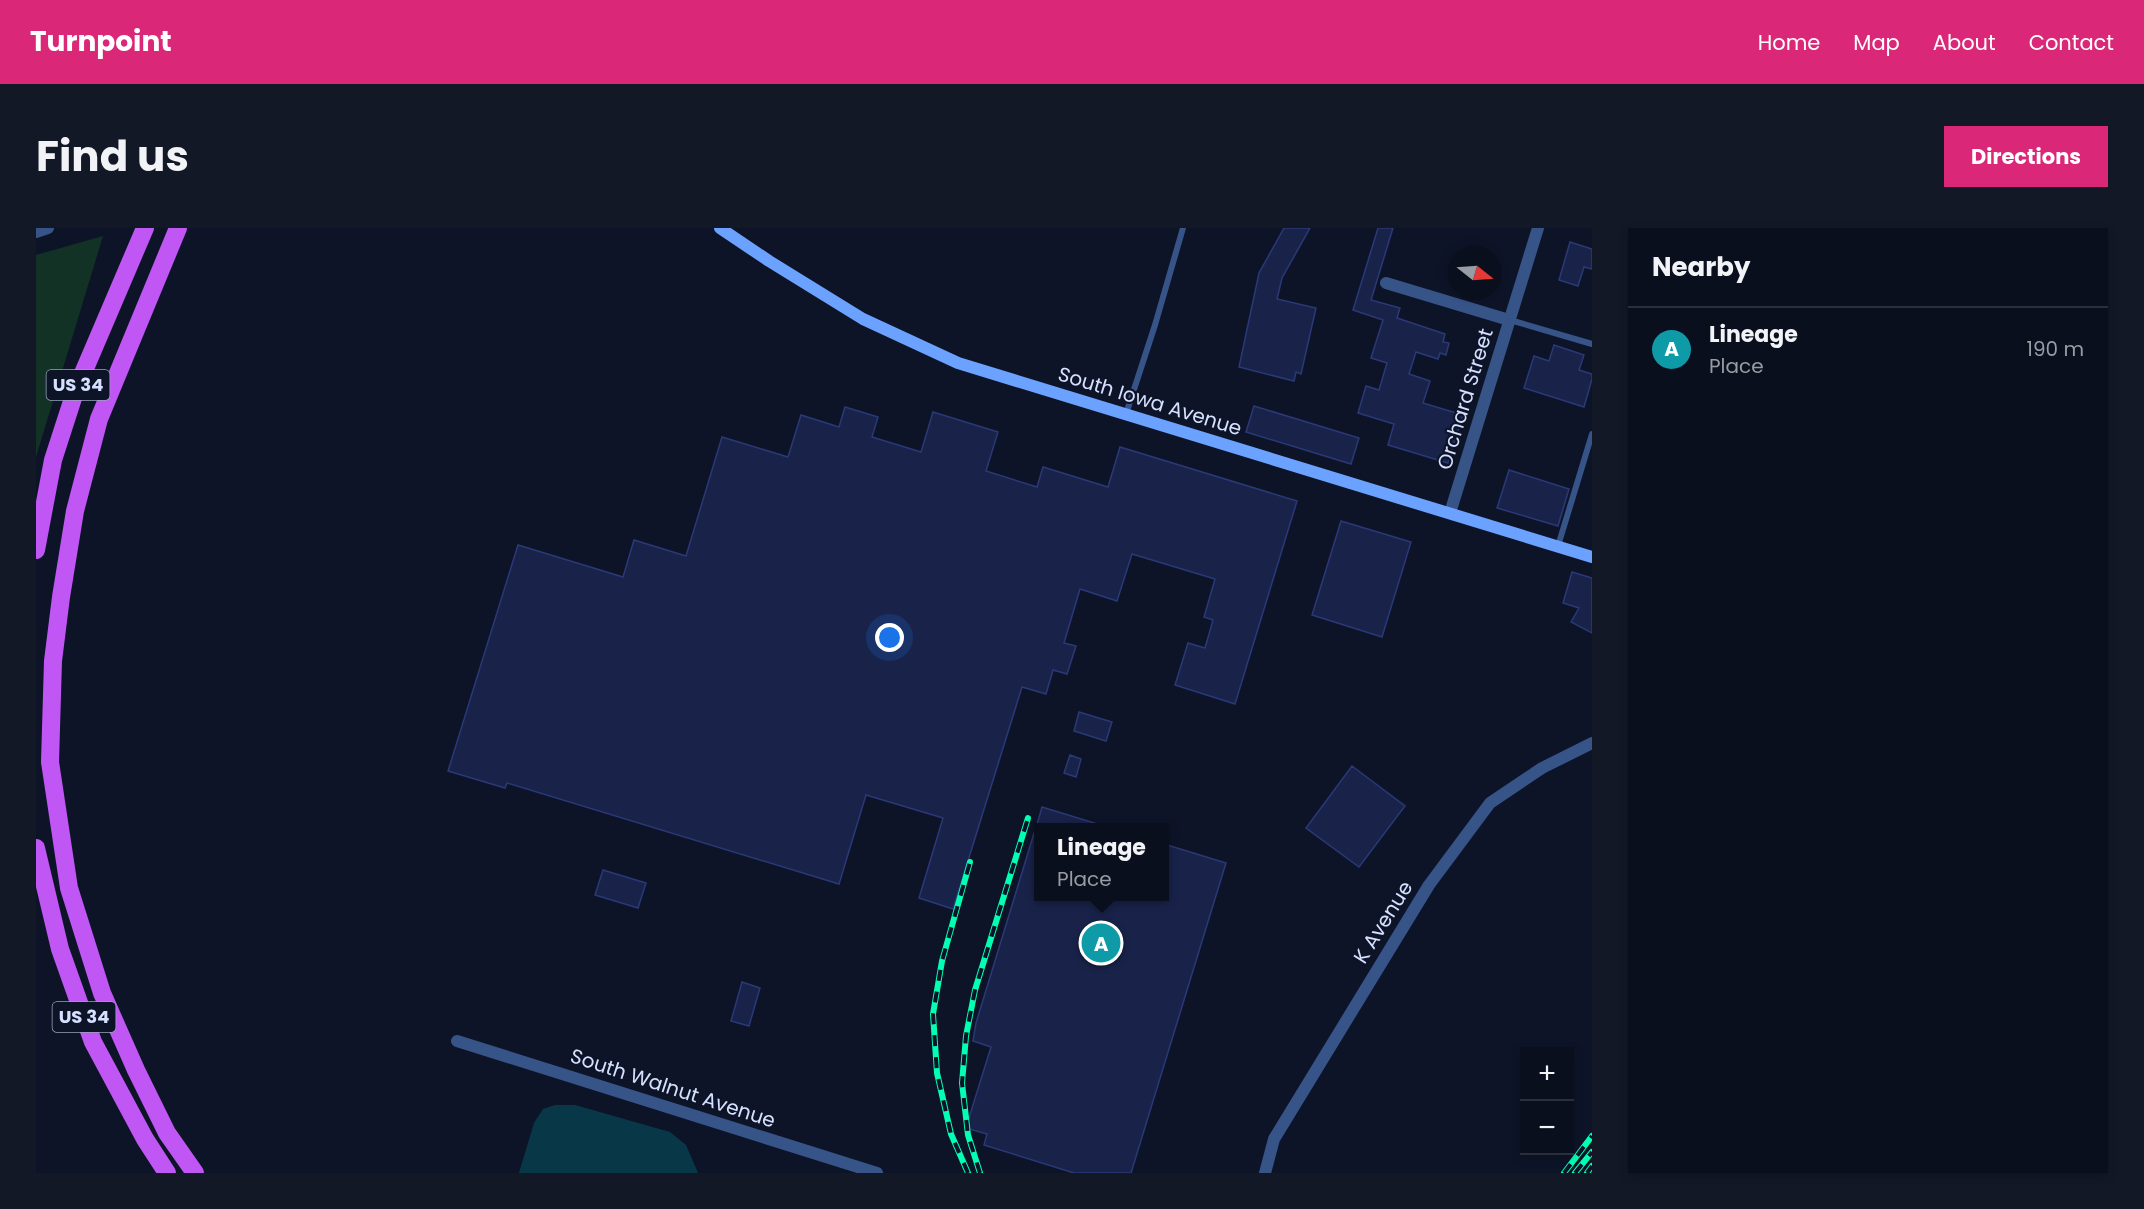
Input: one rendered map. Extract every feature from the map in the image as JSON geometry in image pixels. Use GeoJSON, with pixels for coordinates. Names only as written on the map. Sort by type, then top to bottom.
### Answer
{"type":"FeatureCollection","features":[{"type":"Feature","properties":{"kind":"highway","name":"US 34"},"geometry":{"type":"LineString","coordinates":[[36,550],[53,460],[75,392],[145,228]]}},
{"type":"Feature","properties":{"kind":"highway","name":"US 34"},"geometry":{"type":"LineString","coordinates":[[178,228],[99,419],[75,511],[53,661],[50,762],[69,888],[102,993],[135,1071],[167,1133],[195,1173]]}},
{"type":"Feature","properties":{"kind":"highway","name":"US 34"},"geometry":{"type":"LineString","coordinates":[[36,848],[60,949],[93,1042],[145,1139],[167,1173]]}},
{"type":"Feature","properties":{"kind":"main road","name":"South Iowa Avenue"},"geometry":{"type":"LineString","coordinates":[[720,228],[863,319],[958,363],[1592,557]]}},
{"type":"Feature","properties":{"kind":"street"},"geometry":{"type":"LineString","coordinates":[[36,232],[48,228]]}},
{"type":"Feature","properties":{"kind":"street","name":"Orchard Street"},"geometry":{"type":"LineString","coordinates":[[1450,513],[1538,228]]}},
{"type":"Feature","properties":{"kind":"street"},"geometry":{"type":"LineString","coordinates":[[1386,283],[1509,320]]}},
{"type":"Feature","properties":{"kind":"street","name":"K Avenue"},"geometry":{"type":"LineString","coordinates":[[1265,1173],[1274,1139],[1429,885],[1490,803],[1542,768],[1592,743]]}},
{"type":"Feature","properties":{"kind":"street","name":"South Walnut Avenue"},"geometry":{"type":"LineString","coordinates":[[457,1041],[877,1173]]}},
{"type":"Feature","properties":{"kind":"lane"},"geometry":{"type":"LineString","coordinates":[[1126,414],[1183,228]]}},
{"type":"Feature","properties":{"kind":"lane"},"geometry":{"type":"LineString","coordinates":[[1509,320],[1592,344]]}},
{"type":"Feature","properties":{"kind":"lane"},"geometry":{"type":"LineString","coordinates":[[1558,546],[1592,434]]}},
{"type":"Feature","properties":{"kind":"green space"},"geometry":{"type":"Polygon","coordinates":[[[103,236],[36,457],[36,255],[103,236]]]}},
{"type":"Feature","properties":{"kind":"water"},"geometry":{"type":"Polygon","coordinates":[[[555,1105],[575,1105],[670,1132],[686,1145],[698,1173],[519,1173],[534,1123],[543,1109],[555,1105]]]}},
{"type":"Feature","properties":{"kind":"building"},"geometry":{"type":"Polygon","coordinates":[[[1284,228],[1310,228],[1282,278],[1277,299],[1316,308],[1301,374],[1296,372],[1294,381],[1239,367],[1259,273],[1284,228]]]}},
{"type":"Feature","properties":{"kind":"building"},"geometry":{"type":"Polygon","coordinates":[[[1378,228],[1393,228],[1371,300],[1400,308],[1397,318],[1445,334],[1443,342],[1449,343],[1446,355],[1440,353],[1438,359],[1416,352],[1409,374],[1430,381],[1423,403],[1463,415],[1448,463],[1388,445],[1394,424],[1358,413],[1366,386],[1379,390],[1387,363],[1371,358],[1383,320],[1353,310],[1378,228]]]}},
{"type":"Feature","properties":{"kind":"building"},"geometry":{"type":"Polygon","coordinates":[[[1570,242],[1592,249],[1592,269],[1584,267],[1578,286],[1559,280],[1570,242]]]}},
{"type":"Feature","properties":{"kind":"building"},"geometry":{"type":"Polygon","coordinates":[[[1554,345],[1584,355],[1579,370],[1592,374],[1592,379],[1584,407],[1524,388],[1534,356],[1549,361],[1554,345]]]}},
{"type":"Feature","properties":{"kind":"building"},"geometry":{"type":"Polygon","coordinates":[[[1254,406],[1359,438],[1351,464],[1246,432],[1254,406]]]}},
{"type":"Feature","properties":{"kind":"building"},"geometry":{"type":"Polygon","coordinates":[[[845,407],[878,417],[872,437],[921,452],[933,412],[998,432],[986,471],[1037,487],[1043,467],[1108,487],[1120,447],[1297,501],[1235,704],[1175,685],[1188,643],[1205,648],[1213,620],[1204,617],[1215,579],[1132,554],[1117,601],[1080,589],[1064,643],[1076,646],[1067,674],[1053,670],[1046,694],[1022,687],[953,909],[919,898],[943,818],[866,795],[839,884],[507,783],[505,788],[448,771],[518,545],[623,577],[634,540],[686,556],[722,437],[788,457],[801,415],[839,427],[845,407]]]}},
{"type":"Feature","properties":{"kind":"building"},"geometry":{"type":"Polygon","coordinates":[[[1509,470],[1569,489],[1558,526],[1497,508],[1509,470]]]}},
{"type":"Feature","properties":{"kind":"building"},"geometry":{"type":"Polygon","coordinates":[[[1341,521],[1411,542],[1382,637],[1312,615],[1341,521]]]}},
{"type":"Feature","properties":{"kind":"building"},"geometry":{"type":"Polygon","coordinates":[[[1572,572],[1592,578],[1592,633],[1571,622],[1579,608],[1563,603],[1572,572]]]}},
{"type":"Feature","properties":{"kind":"building"},"geometry":{"type":"Polygon","coordinates":[[[1079,712],[1112,722],[1106,741],[1074,731],[1079,712]]]}},
{"type":"Feature","properties":{"kind":"building"},"geometry":{"type":"Polygon","coordinates":[[[1070,755],[1081,759],[1076,777],[1064,773],[1070,755]]]}},
{"type":"Feature","properties":{"kind":"building"},"geometry":{"type":"Polygon","coordinates":[[[1352,766],[1405,806],[1359,867],[1306,828],[1352,766]]]}},
{"type":"Feature","properties":{"kind":"building"},"geometry":{"type":"Polygon","coordinates":[[[1042,807],[1094,823],[1037,823],[1042,807]]]}},
{"type":"Feature","properties":{"kind":"building"},"geometry":{"type":"Polygon","coordinates":[[[1034,833],[1034,901],[1169,901],[1169,846],[1226,863],[1131,1173],[1074,1173],[984,1145],[987,1134],[969,1129],[968,1121],[991,1047],[973,1041],[976,1023],[1034,833]]]}},
{"type":"Feature","properties":{"kind":"building"},"geometry":{"type":"Polygon","coordinates":[[[603,870],[646,883],[638,908],[595,895],[603,870]]]}},
{"type":"Feature","properties":{"kind":"building"},"geometry":{"type":"Polygon","coordinates":[[[742,982],[760,988],[749,1026],[731,1021],[742,982]]]}},
{"type":"Feature","properties":{"kind":"railway"},"geometry":{"type":"LineString","coordinates":[[980,1173],[968,1135],[962,1083],[966,1036],[975,990],[1028,818]]}},
{"type":"Feature","properties":{"kind":"railway"},"geometry":{"type":"LineString","coordinates":[[968,1173],[951,1134],[937,1073],[933,1014],[942,961],[970,862]]}},
{"type":"Feature","properties":{"kind":"railway"},"geometry":{"type":"LineString","coordinates":[[1564,1173],[1592,1136]]}},
{"type":"Feature","properties":{"kind":"railway"},"geometry":{"type":"LineString","coordinates":[[1575,1173],[1592,1152]]}},
{"type":"Feature","properties":{"kind":"railway"},"geometry":{"type":"LineString","coordinates":[[1587,1173],[1592,1166]]}},
{"type":"Feature","properties":{"kind":"place","name":"Lineage"},"geometry":{"type":"Point","coordinates":[1101,943]}}]}
